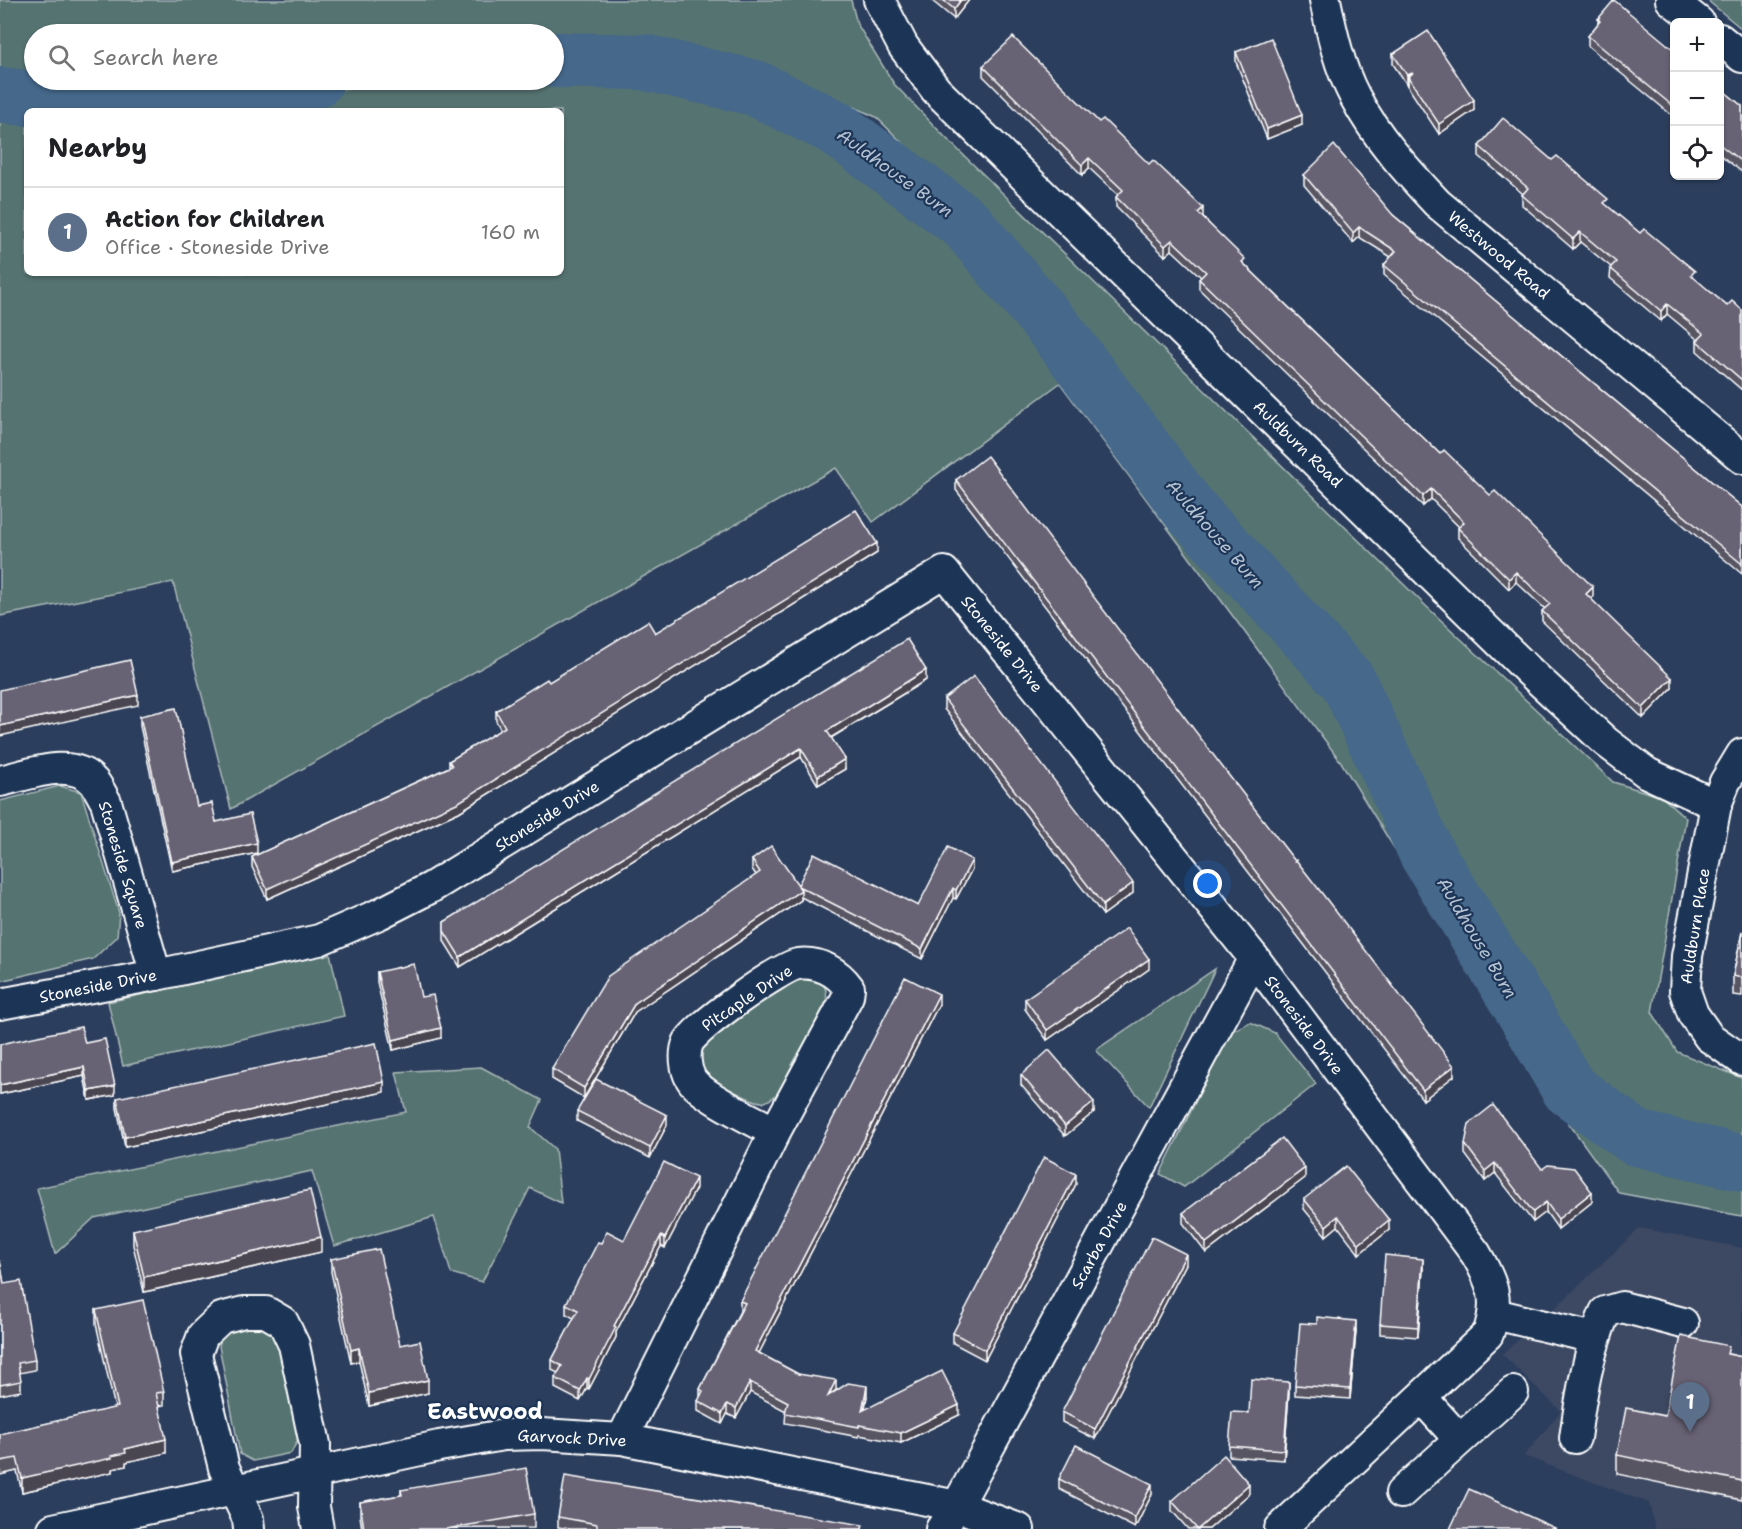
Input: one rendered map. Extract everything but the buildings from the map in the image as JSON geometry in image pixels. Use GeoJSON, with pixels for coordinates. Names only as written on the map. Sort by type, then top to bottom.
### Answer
{"type":"FeatureCollection","features":[{"type":"Feature","properties":{"kind":"street","name":"Auldburn Road"},"geometry":{"type":"LineString","coordinates":[[879,0],[903,46],[936,90],[1531,673],[1606,742],[1647,773],[1716,805]]}},
{"type":"Feature","properties":{"kind":"street","name":"Westwood Road"},"geometry":{"type":"LineString","coordinates":[[1325,0],[1335,45],[1355,97],[1401,165],[1437,203],[1742,458]]}},
{"type":"Feature","properties":{"kind":"street"},"geometry":{"type":"LineString","coordinates":[[1671,0],[1694,18]]}},
{"type":"Feature","properties":{"kind":"street"},"geometry":{"type":"LineString","coordinates":[[1724,43],[1742,57]]}},
{"type":"Feature","properties":{"kind":"street","name":"Stoneside Drive"},"geometry":{"type":"LineString","coordinates":[[0,1004],[156,975],[319,940],[379,915],[432,887],[944,572],[1254,958],[1476,1254],[1492,1285],[1495,1314]]}},
{"type":"Feature","properties":{"kind":"street"},"geometry":{"type":"LineString","coordinates":[[1716,805],[1725,782],[1742,754]]}},
{"type":"Feature","properties":{"kind":"street","name":"Stoneside Square"},"geometry":{"type":"LineString","coordinates":[[0,781],[51,770],[73,768],[93,780],[106,802],[156,975]]}},
{"type":"Feature","properties":{"kind":"street","name":"Auldburn Place"},"geometry":{"type":"LineString","coordinates":[[1716,805],[1687,956],[1685,991],[1693,1014],[1709,1037],[1742,1060]]}},
{"type":"Feature","properties":{"kind":"street","name":"Scarba Drive"},"geometry":{"type":"LineString","coordinates":[[949,1517],[1254,958]]}},
{"type":"Feature","properties":{"kind":"street","name":"Pitcaple Drive"},"geometry":{"type":"LineString","coordinates":[[621,1438],[775,1132],[848,996],[849,988],[843,979],[822,966],[810,963],[795,964],[770,978],[699,1029],[688,1043],[685,1060],[689,1077],[698,1089],[775,1132]]}},
{"type":"Feature","properties":{"kind":"street"},"geometry":{"type":"LineString","coordinates":[[1575,1438],[1581,1389],[1594,1338],[1605,1312],[1622,1307],[1683,1323]]}},
{"type":"Feature","properties":{"kind":"street"},"geometry":{"type":"LineString","coordinates":[[249,1529],[248,1519],[224,1468],[196,1354],[203,1335],[221,1318],[244,1312],[266,1312],[283,1322],[294,1345],[315,1444],[314,1507],[318,1529]]}},
{"type":"Feature","properties":{"kind":"street"},"geometry":{"type":"LineString","coordinates":[[1294,1525],[1488,1334],[1495,1314],[1594,1338]]}},
{"type":"Feature","properties":{"kind":"street"},"geometry":{"type":"LineString","coordinates":[[1401,1493],[1513,1392]]}},
{"type":"Feature","properties":{"kind":"street"},"geometry":{"type":"LineString","coordinates":[[1422,1398],[1459,1439]]}},
{"type":"Feature","properties":{"kind":"street","name":"Garvock Drive"},"geometry":{"type":"LineString","coordinates":[[53,1529],[234,1491],[315,1471],[504,1435],[542,1434],[621,1438],[949,1517],[1019,1529]]}},
{"type":"Feature","properties":{"kind":"shaded area"},"geometry":{"type":"Polygon","coordinates":[[[1640,1228],[1742,1248],[1742,1529],[1655,1529],[1649,1503],[1524,1456],[1561,1411],[1502,1354],[1554,1309],[1640,1228]]]}},
{"type":"Feature","properties":{"kind":"green space"},"geometry":{"type":"Polygon","coordinates":[[[0,0],[851,0],[857,24],[894,84],[945,137],[1428,608],[1613,782],[1662,797],[1686,818],[1652,1012],[1677,1052],[1742,1078],[1742,1216],[1619,1193],[1552,1100],[1577,1074],[1466,895],[1412,796],[1380,719],[1345,664],[1307,614],[1255,559],[1159,442],[1139,413],[1130,405],[1010,249],[876,117],[770,69],[564,60],[564,24],[24,24],[24,82],[0,80],[0,0]]]}},
{"type":"Feature","properties":{"kind":"green space"},"geometry":{"type":"Polygon","coordinates":[[[1707,0],[1742,0],[1742,29],[1707,0]]]}},
{"type":"Feature","properties":{"kind":"green space"},"geometry":{"type":"Polygon","coordinates":[[[581,76],[727,100],[844,152],[974,247],[1068,369],[1350,717],[1423,867],[1541,1066],[1533,1073],[1341,762],[1060,383],[873,522],[836,468],[231,809],[173,582],[0,616],[0,104],[35,108],[24,108],[24,276],[564,276],[564,108],[212,108],[335,90],[564,90],[564,77],[581,76]]]}},
{"type":"Feature","properties":{"kind":"green space"},"geometry":{"type":"Polygon","coordinates":[[[111,90],[148,90],[133,92],[111,90]]]}},
{"type":"Feature","properties":{"kind":"green space"},"geometry":{"type":"Polygon","coordinates":[[[60,786],[81,792],[119,913],[117,937],[93,959],[0,981],[0,801],[60,786]]]}},
{"type":"Feature","properties":{"kind":"green space"},"geometry":{"type":"Polygon","coordinates":[[[330,953],[344,1016],[123,1066],[108,1002],[330,953]]]}},
{"type":"Feature","properties":{"kind":"green space"},"geometry":{"type":"Polygon","coordinates":[[[1215,969],[1149,1107],[1096,1050],[1215,969]]]}},
{"type":"Feature","properties":{"kind":"green space"},"geometry":{"type":"Polygon","coordinates":[[[795,977],[819,981],[823,984],[827,995],[826,1003],[780,1091],[767,1101],[759,1102],[712,1079],[701,1065],[701,1052],[705,1041],[795,977]]]}},
{"type":"Feature","properties":{"kind":"green space"},"geometry":{"type":"Polygon","coordinates":[[[1250,1022],[1275,1033],[1316,1084],[1184,1187],[1160,1174],[1230,1032],[1250,1022]]]}},
{"type":"Feature","properties":{"kind":"green space"},"geometry":{"type":"Polygon","coordinates":[[[481,1067],[542,1100],[530,1127],[555,1149],[561,1203],[530,1188],[482,1282],[451,1273],[434,1217],[334,1246],[312,1171],[94,1218],[55,1254],[37,1188],[406,1112],[396,1072],[481,1067]]]}},
{"type":"Feature","properties":{"kind":"green space"},"geometry":{"type":"Polygon","coordinates":[[[258,1321],[276,1331],[300,1436],[291,1453],[253,1461],[240,1454],[219,1346],[224,1327],[258,1321]]]}},
{"type":"Feature","properties":{"kind":"waterway","name":"Auldhouse Burn"},"geometry":{"type":"LineString","coordinates":[[564,60],[643,62],[755,88],[836,128],[966,224],[1058,333],[1189,509],[1348,681],[1427,854],[1569,1089],[1636,1138],[1742,1163]]}},
{"type":"Feature","properties":{"kind":"waterway","name":"Auldhouse Burn"},"geometry":{"type":"LineString","coordinates":[[143,108],[254,90]]}},
{"type":"Feature","properties":{"kind":"waterway","name":"Auldhouse Burn"},"geometry":{"type":"LineString","coordinates":[[0,95],[114,108]]}},
{"type":"Feature","properties":{"kind":"place","name":"Action for Children"},"geometry":{"type":"Point","coordinates":[1690,1432]}},
{"type":"Feature","properties":{"kind":"district","name":"Eastwood"},"geometry":{"type":"Point","coordinates":[485,1411]}}]}
